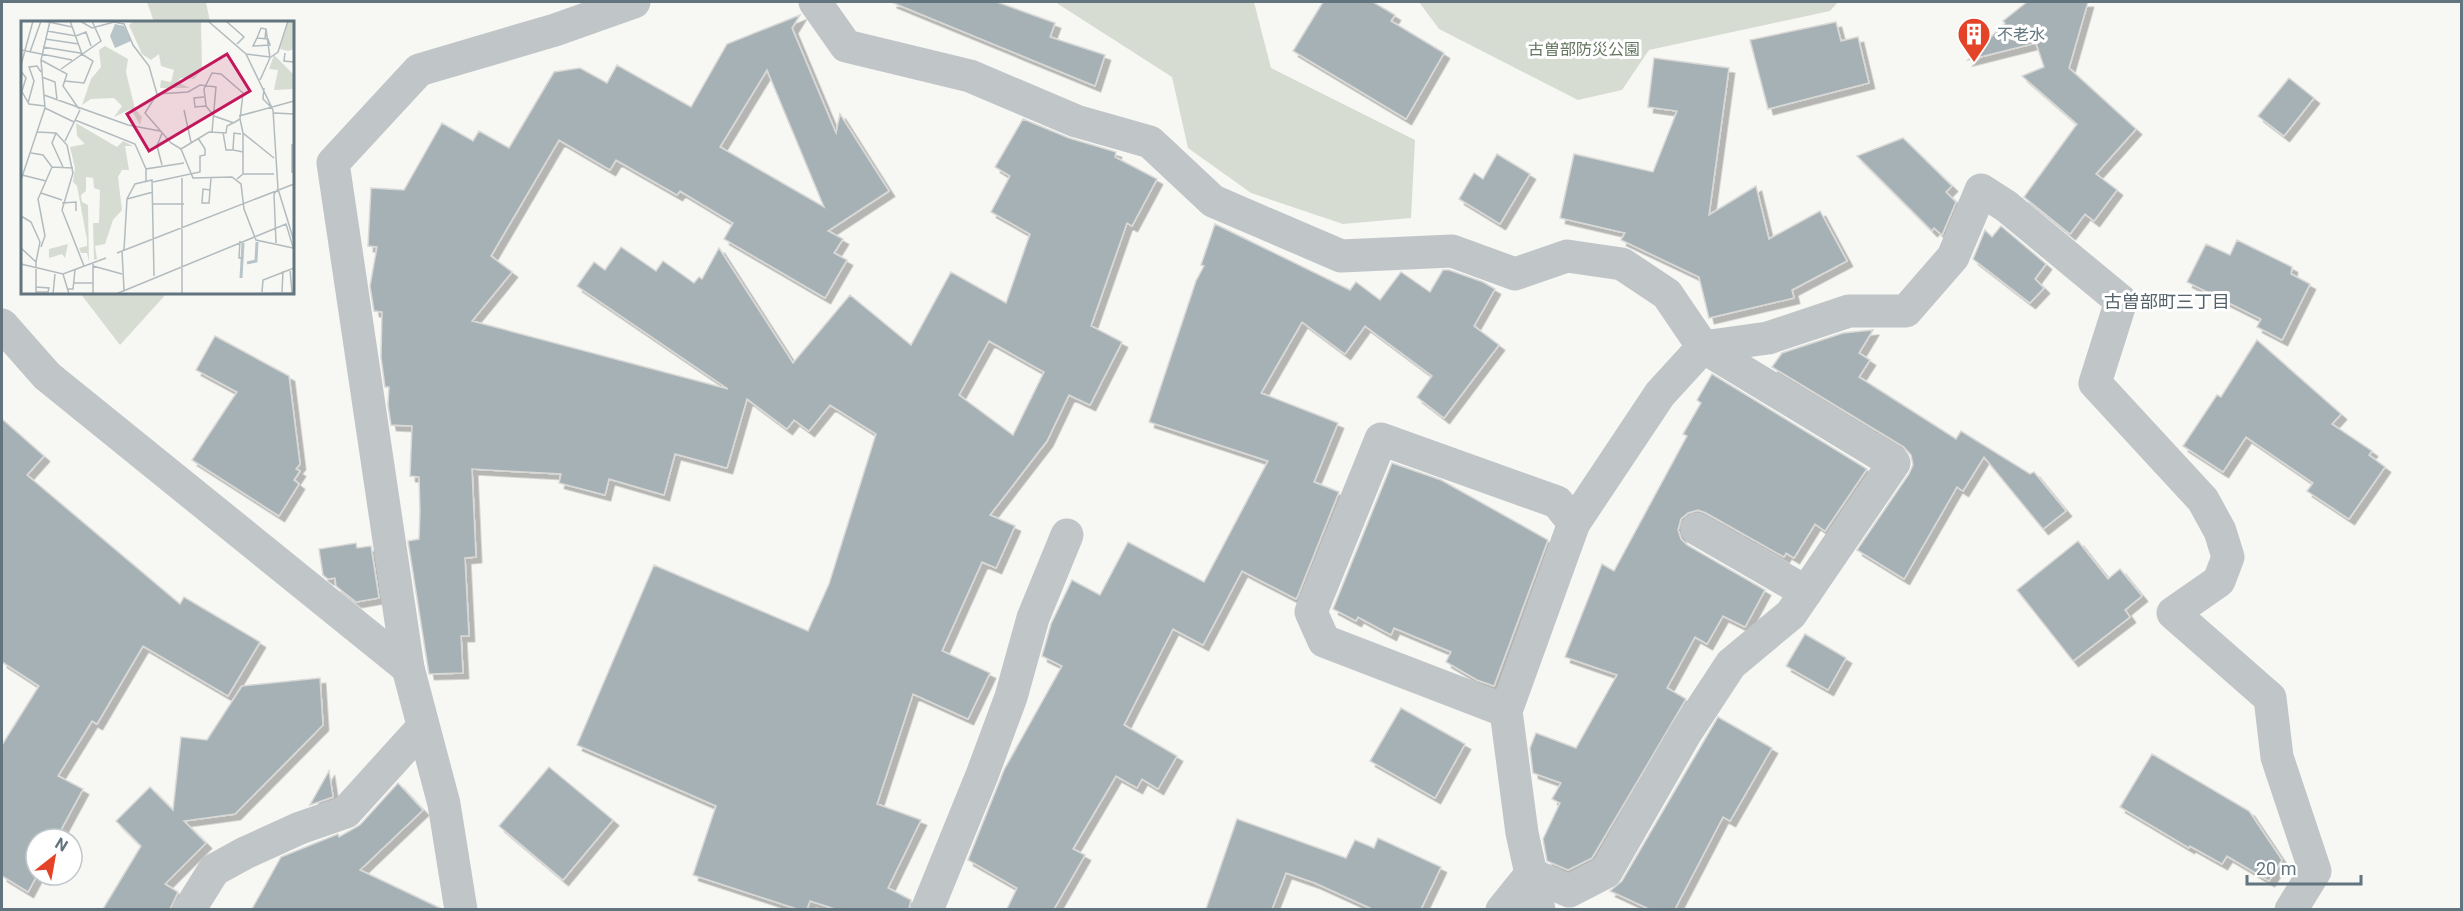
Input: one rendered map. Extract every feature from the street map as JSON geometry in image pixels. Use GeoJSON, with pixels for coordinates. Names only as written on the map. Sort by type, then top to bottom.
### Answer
{"type":"FeatureCollection","features":[{"type":"Feature","properties":{"kind":"street"},"geometry":{"type":"LineString","coordinates":[[461,909],[444,804],[408,668],[333,163],[419,70],[555,30],[634,2]]}},
{"type":"Feature","properties":{"kind":"street"},"geometry":{"type":"LineString","coordinates":[[815,2],[846,46],[970,76],[1076,121],[1150,142],[1213,201],[1341,256],[1452,250],[1515,274],[1567,256],[1622,264],[1667,294],[1703,347],[1894,463],[1791,614],[1731,664],[1685,734],[1606,872],[1569,891],[1531,874]]}},
{"type":"Feature","properties":{"kind":"street"},"geometry":{"type":"LineString","coordinates":[[1539,909],[1522,833],[1506,711],[1574,523],[1660,394],[1703,347],[1768,338],[1849,311],[1905,311],[1953,257],[1981,190],[2006,206],[2121,301],[2095,384],[2203,500],[2220,531],[2228,557],[2219,581],[2173,613],[2270,698],[2277,757],[2315,871],[2291,909]]}},
{"type":"Feature","properties":{"kind":"street"},"geometry":{"type":"LineString","coordinates":[[2,325],[46,375],[408,668]]}},
{"type":"Feature","properties":{"kind":"street"},"geometry":{"type":"LineString","coordinates":[[1506,711],[1324,641],[1311,612],[1381,439],[1557,502],[1574,523]]}},
{"type":"Feature","properties":{"kind":"street"},"geometry":{"type":"LineString","coordinates":[[1697,529],[1806,592]]}},
{"type":"Feature","properties":{"kind":"street"},"geometry":{"type":"LineString","coordinates":[[927,909],[1011,698],[1033,618],[1067,535]]}},
{"type":"Feature","properties":{"kind":"street"},"geometry":{"type":"LineString","coordinates":[[189,909],[214,870],[300,828],[346,812],[423,727]]}},
{"type":"Feature","properties":{"kind":"street"},"geometry":{"type":"LineString","coordinates":[[1502,909],[1531,874]]}},
{"type":"Feature","properties":{"kind":"green space"},"geometry":{"type":"Polygon","coordinates":[[[147,2],[206,2],[210,21],[154,21],[147,2]]]}},
{"type":"Feature","properties":{"kind":"green space"},"geometry":{"type":"Polygon","coordinates":[[[1055,2],[1254,2],[1271,68],[1415,140],[1411,218],[1343,224],[1251,193],[1188,148],[1172,77],[1055,2]]]}},
{"type":"Feature","properties":{"kind":"green space","name":"古曽部防災公園"},"geometry":{"type":"Polygon","coordinates":[[[1419,2],[1838,2],[1830,11],[1649,50],[1622,90],[1578,100],[1439,29],[1419,2]]]}},
{"type":"Feature","properties":{"kind":"green space"},"geometry":{"type":"Polygon","coordinates":[[[81,294],[166,294],[120,345],[81,294]]]}},
{"type":"Feature","properties":{"kind":"building"},"geometry":{"type":"Polygon","coordinates":[[[891,2],[997,2],[1055,23],[1050,37],[1105,55],[1095,86],[891,2]]]}},
{"type":"Feature","properties":{"kind":"building"},"geometry":{"type":"Polygon","coordinates":[[[1323,2],[1373,2],[1395,15],[1391,21],[1444,53],[1406,119],[1293,51],[1323,2]]]}},
{"type":"Feature","properties":{"kind":"building"},"geometry":{"type":"Polygon","coordinates":[[[2027,2],[2088,2],[2069,68],[2136,129],[2096,174],[2117,190],[2094,221],[2085,214],[2070,234],[2024,197],[2077,124],[2022,76],[2044,67],[2036,43],[1968,60],[2005,23],[2003,21],[2027,2]]]}},
{"type":"Feature","properties":{"kind":"building"},"geometry":{"type":"Polygon","coordinates":[[[800,15],[792,28],[836,133],[840,114],[889,191],[828,231],[843,239],[834,253],[847,260],[825,298],[724,239],[733,223],[680,191],[677,195],[616,160],[610,170],[559,140],[491,256],[512,272],[472,321],[728,389],[577,286],[594,262],[605,270],[621,247],[656,271],[663,261],[694,283],[699,277],[702,279],[719,248],[793,363],[850,295],[911,345],[951,272],[1006,303],[1030,234],[991,212],[1010,176],[995,167],[1023,119],[1069,138],[1116,152],[1115,157],[1157,179],[1132,226],[1127,223],[1091,326],[1122,342],[1090,405],[1069,395],[1047,441],[990,515],[1015,526],[996,568],[982,562],[942,651],[990,673],[968,719],[913,694],[877,804],[921,820],[888,888],[911,900],[909,909],[835,909],[810,901],[807,909],[797,909],[693,875],[716,806],[577,745],[654,565],[808,631],[829,584],[876,434],[830,405],[809,431],[794,420],[787,429],[747,399],[727,468],[675,454],[664,495],[609,479],[605,495],[559,483],[561,474],[472,469],[476,557],[465,558],[469,636],[461,636],[463,673],[429,674],[408,541],[419,539],[419,477],[410,476],[412,426],[391,425],[388,405],[389,387],[385,387],[381,357],[382,312],[374,311],[370,286],[377,247],[368,246],[371,188],[404,190],[442,123],[473,141],[479,131],[509,148],[554,72],[580,68],[607,83],[617,65],[691,107],[727,44],[800,15]],[[767,70],[720,147],[824,207],[767,70]],[[989,341],[959,395],[1013,435],[1044,372],[989,341]]]}},
{"type":"Feature","properties":{"kind":"building"},"geometry":{"type":"Polygon","coordinates":[[[1836,22],[1841,41],[1858,37],[1869,83],[1768,109],[1750,40],[1836,22]]]}},
{"type":"Feature","properties":{"kind":"building"},"geometry":{"type":"Polygon","coordinates":[[[1654,58],[1729,68],[1709,215],[1756,186],[1769,239],[1820,211],[1847,261],[1792,290],[1794,298],[1709,318],[1699,277],[1621,240],[1625,233],[1560,218],[1574,154],[1653,172],[1677,111],[1648,107],[1654,58]]]}},
{"type":"Feature","properties":{"kind":"building"},"geometry":{"type":"Polygon","coordinates":[[[2289,78],[2314,98],[2284,136],[2258,116],[2289,78]]]}},
{"type":"Feature","properties":{"kind":"building"},"geometry":{"type":"Polygon","coordinates":[[[1903,138],[1952,186],[1946,192],[1956,202],[1942,235],[1934,228],[1932,231],[1857,156],[1903,138]]]}},
{"type":"Feature","properties":{"kind":"building"},"geometry":{"type":"Polygon","coordinates":[[[1497,154],[1530,174],[1500,224],[1459,199],[1474,173],[1483,179],[1497,154]]]}},
{"type":"Feature","properties":{"kind":"building"},"geometry":{"type":"Polygon","coordinates":[[[1215,224],[1350,290],[1356,282],[1380,300],[1401,272],[1430,292],[1443,270],[1483,282],[1495,289],[1474,326],[1499,345],[1444,418],[1417,397],[1432,376],[1365,326],[1345,354],[1302,322],[1261,393],[1338,423],[1314,482],[1339,492],[1296,599],[1242,571],[1203,645],[1173,629],[1124,725],[1177,756],[1158,789],[1142,779],[1137,788],[1116,776],[1073,849],[1085,855],[1054,909],[1007,909],[1017,888],[968,860],[1004,770],[1062,666],[1042,656],[1051,624],[1072,580],[1100,595],[1128,542],[1204,582],[1268,461],[1149,422],[1196,281],[1204,266],[1201,265],[1215,224]]]}},
{"type":"Feature","properties":{"kind":"building"},"geometry":{"type":"Polygon","coordinates":[[[2001,226],[2046,264],[2035,279],[2044,288],[2030,303],[1973,259],[1985,230],[1992,237],[2001,226]]]}},
{"type":"Feature","properties":{"kind":"building"},"geometry":{"type":"Polygon","coordinates":[[[2237,240],[2292,267],[2291,274],[2310,284],[2282,340],[2257,327],[2261,319],[2187,282],[2206,244],[2230,255],[2237,240]]]}},
{"type":"Feature","properties":{"kind":"building"},"geometry":{"type":"Polygon","coordinates":[[[1873,330],[1859,353],[1870,360],[1859,377],[1956,439],[1961,431],[2030,474],[2034,472],[2066,511],[2043,529],[1984,457],[1963,491],[1957,487],[1904,579],[1857,550],[1909,474],[1913,465],[1911,455],[1904,447],[1772,367],[1782,353],[1843,333],[1873,330]]]}},
{"type":"Feature","properties":{"kind":"building"},"geometry":{"type":"Polygon","coordinates":[[[215,336],[289,376],[300,464],[296,469],[300,471],[294,480],[299,484],[279,516],[192,460],[237,392],[196,370],[215,336]]]}},
{"type":"Feature","properties":{"kind":"building"},"geometry":{"type":"Polygon","coordinates":[[[2257,340],[2341,414],[2332,424],[2372,451],[2369,455],[2385,467],[2349,519],[2307,491],[2313,483],[2246,437],[2223,472],[2183,446],[2217,395],[2221,397],[2257,340]]]}},
{"type":"Feature","properties":{"kind":"building"},"geometry":{"type":"Polygon","coordinates":[[[1712,374],[1867,469],[1825,531],[1815,524],[1794,558],[1786,553],[1784,557],[1698,510],[1688,513],[1681,519],[1678,530],[1681,539],[1687,545],[1765,590],[1745,627],[1723,616],[1707,644],[1695,637],[1667,688],[1686,699],[1592,858],[1568,870],[1547,861],[1543,839],[1560,803],[1552,799],[1561,783],[1533,773],[1530,748],[1536,733],[1576,748],[1617,675],[1565,657],[1602,564],[1614,571],[1687,436],[1683,434],[1701,403],[1697,400],[1712,374]]]}},
{"type":"Feature","properties":{"kind":"building"},"geometry":{"type":"Polygon","coordinates":[[[2,419],[44,456],[27,475],[180,604],[184,597],[260,642],[228,696],[143,646],[97,724],[92,721],[58,776],[83,789],[62,827],[24,827],[24,887],[31,887],[28,892],[2,876],[2,745],[39,686],[2,662],[2,419]]]}},
{"type":"Feature","properties":{"kind":"building"},"geometry":{"type":"Polygon","coordinates":[[[1392,463],[1441,480],[1548,540],[1494,686],[1477,680],[1446,662],[1451,652],[1394,628],[1391,635],[1358,617],[1356,621],[1333,609],[1392,463]]]}},
{"type":"Feature","properties":{"kind":"building"},"geometry":{"type":"Polygon","coordinates":[[[2078,541],[2108,579],[2120,569],[2142,596],[2125,610],[2130,617],[2073,661],[2017,590],[2078,541]]]}},
{"type":"Feature","properties":{"kind":"building"},"geometry":{"type":"Polygon","coordinates":[[[356,543],[357,548],[371,546],[379,598],[356,602],[336,586],[335,578],[328,579],[323,575],[319,549],[356,543]]]}},
{"type":"Feature","properties":{"kind":"building"},"geometry":{"type":"Polygon","coordinates":[[[1805,634],[1846,658],[1828,690],[1786,666],[1805,634]]]}},
{"type":"Feature","properties":{"kind":"building"},"geometry":{"type":"Polygon","coordinates":[[[320,678],[323,725],[235,814],[184,821],[206,843],[165,884],[178,892],[170,909],[103,909],[141,846],[116,821],[150,787],[173,810],[181,737],[207,740],[242,686],[320,678]]]}},
{"type":"Feature","properties":{"kind":"building"},"geometry":{"type":"Polygon","coordinates":[[[1401,708],[1465,744],[1435,798],[1370,761],[1401,708]]]}},
{"type":"Feature","properties":{"kind":"building"},"geometry":{"type":"Polygon","coordinates":[[[1718,717],[1772,748],[1730,821],[1723,817],[1675,909],[1649,909],[1610,891],[1622,881],[1718,717]]]}},
{"type":"Feature","properties":{"kind":"building"},"geometry":{"type":"Polygon","coordinates":[[[2152,754],[2249,811],[2282,860],[2269,881],[2227,856],[2222,864],[2190,846],[2189,848],[2120,807],[2152,754]]]}},
{"type":"Feature","properties":{"kind":"building"},"geometry":{"type":"Polygon","coordinates":[[[549,767],[613,820],[563,880],[499,826],[549,767]]]}},
{"type":"Feature","properties":{"kind":"building"},"geometry":{"type":"Polygon","coordinates":[[[329,771],[333,797],[310,805],[329,771]]]}},
{"type":"Feature","properties":{"kind":"building"},"geometry":{"type":"Polygon","coordinates":[[[398,783],[423,810],[360,870],[442,909],[252,909],[281,857],[338,834],[339,837],[360,825],[398,783]]]}},
{"type":"Feature","properties":{"kind":"building"},"geometry":{"type":"Polygon","coordinates":[[[1237,819],[1346,858],[1355,840],[1374,848],[1378,838],[1441,867],[1421,909],[1372,909],[1315,883],[1286,873],[1272,909],[1206,909],[1237,819]]]}},
{"type":"Feature","properties":{"kind":"place","name":"不老水"},"geometry":{"type":"Point","coordinates":[1974,63]}},
{"type":"Feature","properties":{"kind":"district","name":"古曽部町三丁目"},"geometry":{"type":"Point","coordinates":[2167,302]}}]}
